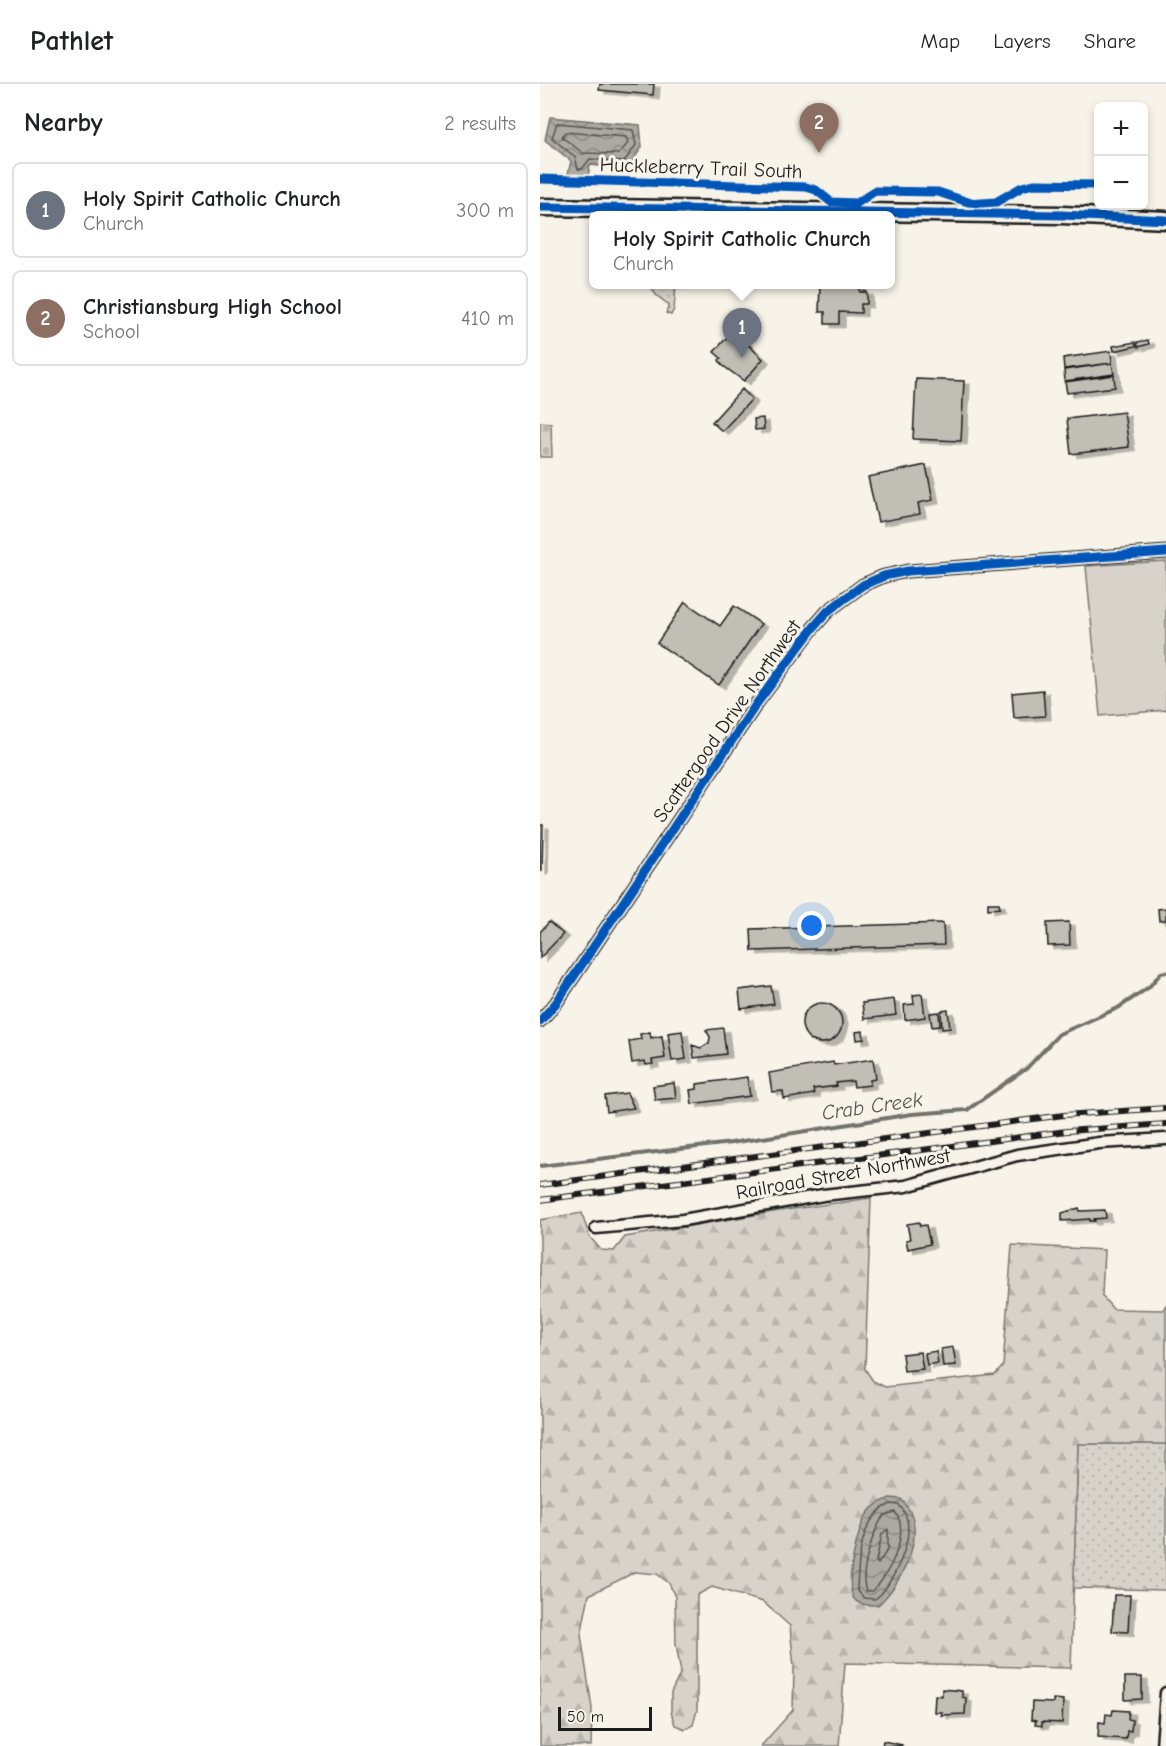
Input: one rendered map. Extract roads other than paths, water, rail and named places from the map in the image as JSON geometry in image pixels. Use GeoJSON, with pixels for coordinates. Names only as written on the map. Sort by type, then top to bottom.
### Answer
{"type":"FeatureCollection","features":[{"type":"Feature","properties":{"kind":"street"},"geometry":{"type":"LineString","coordinates":[[540,207],[801,211]]}},
{"type":"Feature","properties":{"kind":"street"},"geometry":{"type":"LineString","coordinates":[[895,212],[1062,215],[1166,220]]}},
{"type":"Feature","properties":{"kind":"street","name":"Scattergood Drive Northwest"},"geometry":{"type":"LineString","coordinates":[[540,1021],[556,1003],[758,703],[813,628],[846,597],[873,580],[908,571],[1166,552]]}},
{"type":"Feature","properties":{"kind":"street","name":"Railroad Street Northwest"},"geometry":{"type":"LineString","coordinates":[[596,1228],[683,1220],[823,1195],[906,1186],[1017,1155],[1100,1143],[1166,1139]]}},
{"type":"Feature","properties":{"kind":"street"},"geometry":{"type":"LineString","coordinates":[[1162,1746],[1166,1693]]}},
{"type":"Feature","properties":{"kind":"water"},"geometry":{"type":"Polygon","coordinates":[[[550,117],[640,125],[642,147],[627,169],[590,165],[588,176],[568,174],[571,161],[545,140],[550,117]]]}},
{"type":"Feature","properties":{"kind":"water"},"geometry":{"type":"Polygon","coordinates":[[[890,1498],[901,1499],[910,1511],[914,1525],[910,1554],[896,1583],[878,1605],[863,1604],[855,1600],[852,1593],[851,1571],[856,1544],[867,1514],[880,1502],[890,1498]]]}},
{"type":"Feature","properties":{"kind":"waterway","name":"Crab Creek"},"geometry":{"type":"LineString","coordinates":[[540,1166],[731,1143],[912,1114],[967,1110],[1027,1068],[1059,1034],[1118,1008],[1149,987],[1161,973],[1166,972]]}},
{"type":"Feature","properties":{"kind":"railway"},"geometry":{"type":"LineString","coordinates":[[540,1185],[1064,1115],[1166,1108]]}},
{"type":"Feature","properties":{"kind":"railway"},"geometry":{"type":"LineString","coordinates":[[540,1200],[1067,1131],[1166,1124]]}},
{"type":"Feature","properties":{"kind":"place","name":"Christiansburg High School"},"geometry":{"type":"Point","coordinates":[819,153]}},
{"type":"Feature","properties":{"kind":"place","name":"Holy Spirit Catholic Church"},"geometry":{"type":"Point","coordinates":[742,358]}}]}
